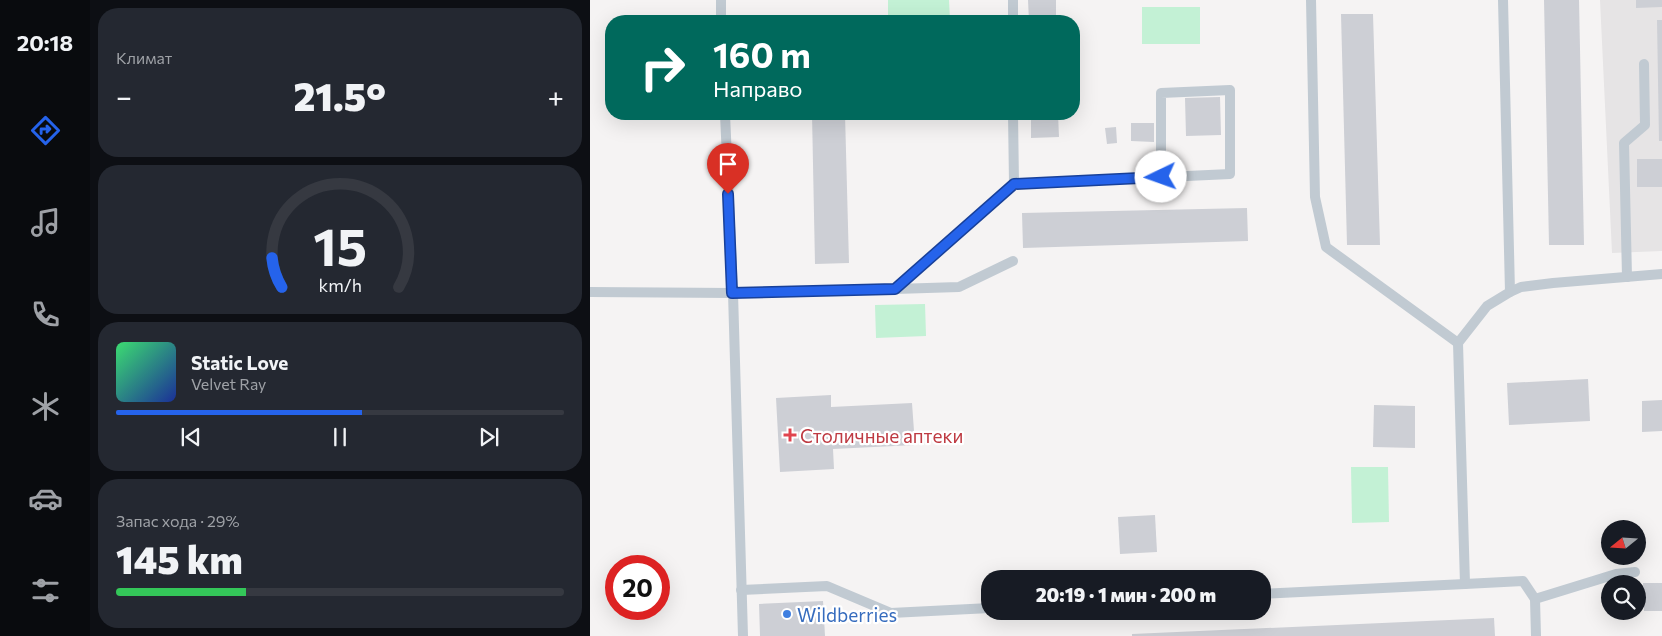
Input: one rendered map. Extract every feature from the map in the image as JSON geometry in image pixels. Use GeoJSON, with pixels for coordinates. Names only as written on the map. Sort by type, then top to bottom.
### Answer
{"type":"FeatureCollection","features":[{"type":"Feature","properties":{"kind":"lane"},"geometry":{"type":"LineString","coordinates":[[721,0],[722,15]]}},
{"type":"Feature","properties":{"kind":"lane"},"geometry":{"type":"LineString","coordinates":[[1013,0],[1013,15]]}},
{"type":"Feature","properties":{"kind":"lane"},"geometry":{"type":"LineString","coordinates":[[1311,0],[1315,196],[1326,247],[1458,343]]}},
{"type":"Feature","properties":{"kind":"lane"},"geometry":{"type":"LineString","coordinates":[[1503,0],[1510,292]]}},
{"type":"Feature","properties":{"kind":"lane"},"geometry":{"type":"LineString","coordinates":[[1627,277],[1624,142],[1645,125],[1644,64]]}},
{"type":"Feature","properties":{"kind":"lane"},"geometry":{"type":"LineString","coordinates":[[895,289],[1014,184],[1230,174],[1230,90],[1161,93],[1161,177]]}},
{"type":"Feature","properties":{"kind":"lane"},"geometry":{"type":"LineString","coordinates":[[725,120],[742,636]]}},
{"type":"Feature","properties":{"kind":"lane"},"geometry":{"type":"LineString","coordinates":[[1013,120],[1014,184]]}},
{"type":"Feature","properties":{"kind":"lane"},"geometry":{"type":"LineString","coordinates":[[590,292],[732,293],[959,287],[1013,261]]}},
{"type":"Feature","properties":{"kind":"lane"},"geometry":{"type":"LineString","coordinates":[[1465,584],[1458,343],[1487,306],[1521,287],[1662,274]]}},
{"type":"Feature","properties":{"kind":"lane"},"geometry":{"type":"LineString","coordinates":[[1535,600],[1616,574],[1635,572]]}},
{"type":"Feature","properties":{"kind":"lane"},"geometry":{"type":"LineString","coordinates":[[1271,594],[1523,581],[1535,600],[1536,636]]}},
{"type":"Feature","properties":{"kind":"lane"},"geometry":{"type":"LineString","coordinates":[[741,590],[827,586],[891,613],[981,608]]}},
{"type":"Feature","properties":{"kind":"shaded area"},"geometry":{"type":"Polygon","coordinates":[[[1600,0],[1662,0],[1662,251],[1612,253],[1600,0]]]}},
{"type":"Feature","properties":{"kind":"green space"},"geometry":{"type":"Polygon","coordinates":[[[888,0],[949,0],[950,15],[888,15],[888,0]]]}},
{"type":"Feature","properties":{"kind":"green space"},"geometry":{"type":"Polygon","coordinates":[[[1142,7],[1200,7],[1200,44],[1142,44],[1142,7]]]}},
{"type":"Feature","properties":{"kind":"green space"},"geometry":{"type":"Polygon","coordinates":[[[925,304],[926,336],[876,338],[875,305],[925,304]]]}},
{"type":"Feature","properties":{"kind":"green space"},"geometry":{"type":"Polygon","coordinates":[[[1351,467],[1388,467],[1389,522],[1352,523],[1351,467]]]}},
{"type":"Feature","properties":{"kind":"building"},"geometry":{"type":"Polygon","coordinates":[[[1028,0],[1056,0],[1056,15],[1029,15],[1028,0]]]}},
{"type":"Feature","properties":{"kind":"building"},"geometry":{"type":"Polygon","coordinates":[[[1544,0],[1579,0],[1584,245],[1549,245],[1544,0]]]}},
{"type":"Feature","properties":{"kind":"building"},"geometry":{"type":"Polygon","coordinates":[[[1636,0],[1662,0],[1662,7],[1636,8],[1636,0]]]}},
{"type":"Feature","properties":{"kind":"building"},"geometry":{"type":"Polygon","coordinates":[[[1341,14],[1373,14],[1380,245],[1347,245],[1341,14]]]}},
{"type":"Feature","properties":{"kind":"building"},"geometry":{"type":"Polygon","coordinates":[[[1657,20],[1662,20],[1662,141],[1659,141],[1657,20]]]}},
{"type":"Feature","properties":{"kind":"building"},"geometry":{"type":"Polygon","coordinates":[[[1220,97],[1221,135],[1186,136],[1185,98],[1220,97]]]}},
{"type":"Feature","properties":{"kind":"building"},"geometry":{"type":"Polygon","coordinates":[[[812,120],[845,120],[849,263],[815,264],[812,120]]]}},
{"type":"Feature","properties":{"kind":"building"},"geometry":{"type":"Polygon","coordinates":[[[1031,120],[1058,120],[1059,137],[1031,138],[1031,120]]]}},
{"type":"Feature","properties":{"kind":"building"},"geometry":{"type":"Polygon","coordinates":[[[1131,123],[1154,123],[1154,142],[1131,141],[1131,123]]]}},
{"type":"Feature","properties":{"kind":"building"},"geometry":{"type":"Polygon","coordinates":[[[1116,127],[1117,143],[1107,144],[1105,128],[1116,127]]]}},
{"type":"Feature","properties":{"kind":"building"},"geometry":{"type":"Polygon","coordinates":[[[1637,159],[1662,159],[1662,187],[1637,187],[1637,159]]]}},
{"type":"Feature","properties":{"kind":"building"},"geometry":{"type":"Polygon","coordinates":[[[1247,208],[1248,241],[1023,248],[1022,213],[1247,208]]]}},
{"type":"Feature","properties":{"kind":"building"},"geometry":{"type":"Polygon","coordinates":[[[1588,379],[1590,421],[1509,425],[1507,383],[1588,379]]]}},
{"type":"Feature","properties":{"kind":"building"},"geometry":{"type":"Polygon","coordinates":[[[831,395],[831,407],[912,403],[915,445],[833,449],[834,469],[780,472],[776,398],[831,395]]]}},
{"type":"Feature","properties":{"kind":"building"},"geometry":{"type":"Polygon","coordinates":[[[1662,400],[1662,431],[1642,432],[1642,401],[1662,400]]]}},
{"type":"Feature","properties":{"kind":"building"},"geometry":{"type":"Polygon","coordinates":[[[1374,405],[1415,406],[1415,448],[1373,447],[1374,405]]]}},
{"type":"Feature","properties":{"kind":"building"},"geometry":{"type":"Polygon","coordinates":[[[1155,515],[1157,552],[1120,554],[1118,517],[1155,515]]]}},
{"type":"Feature","properties":{"kind":"building"},"geometry":{"type":"Polygon","coordinates":[[[1646,583],[1662,583],[1662,611],[1646,611],[1646,583]]]}},
{"type":"Feature","properties":{"kind":"building"},"geometry":{"type":"Polygon","coordinates":[[[823,601],[825,636],[760,636],[759,604],[823,601]]]}},
{"type":"Feature","properties":{"kind":"building"},"geometry":{"type":"Polygon","coordinates":[[[1494,618],[1495,636],[1132,636],[1132,634],[1494,618]]]}},
{"type":"Feature","properties":{"kind":"place","name":"Столичные аптеки"},"geometry":{"type":"Point","coordinates":[790,435]}},
{"type":"Feature","properties":{"kind":"place","name":"Wildberries"},"geometry":{"type":"Point","coordinates":[787,614]}},
{"type":"Feature","properties":{"kind":"route"},"geometry":{"type":"LineString","coordinates":[[728,194],[732,293],[895,289],[1014,184],[1161,177]]}}]}
